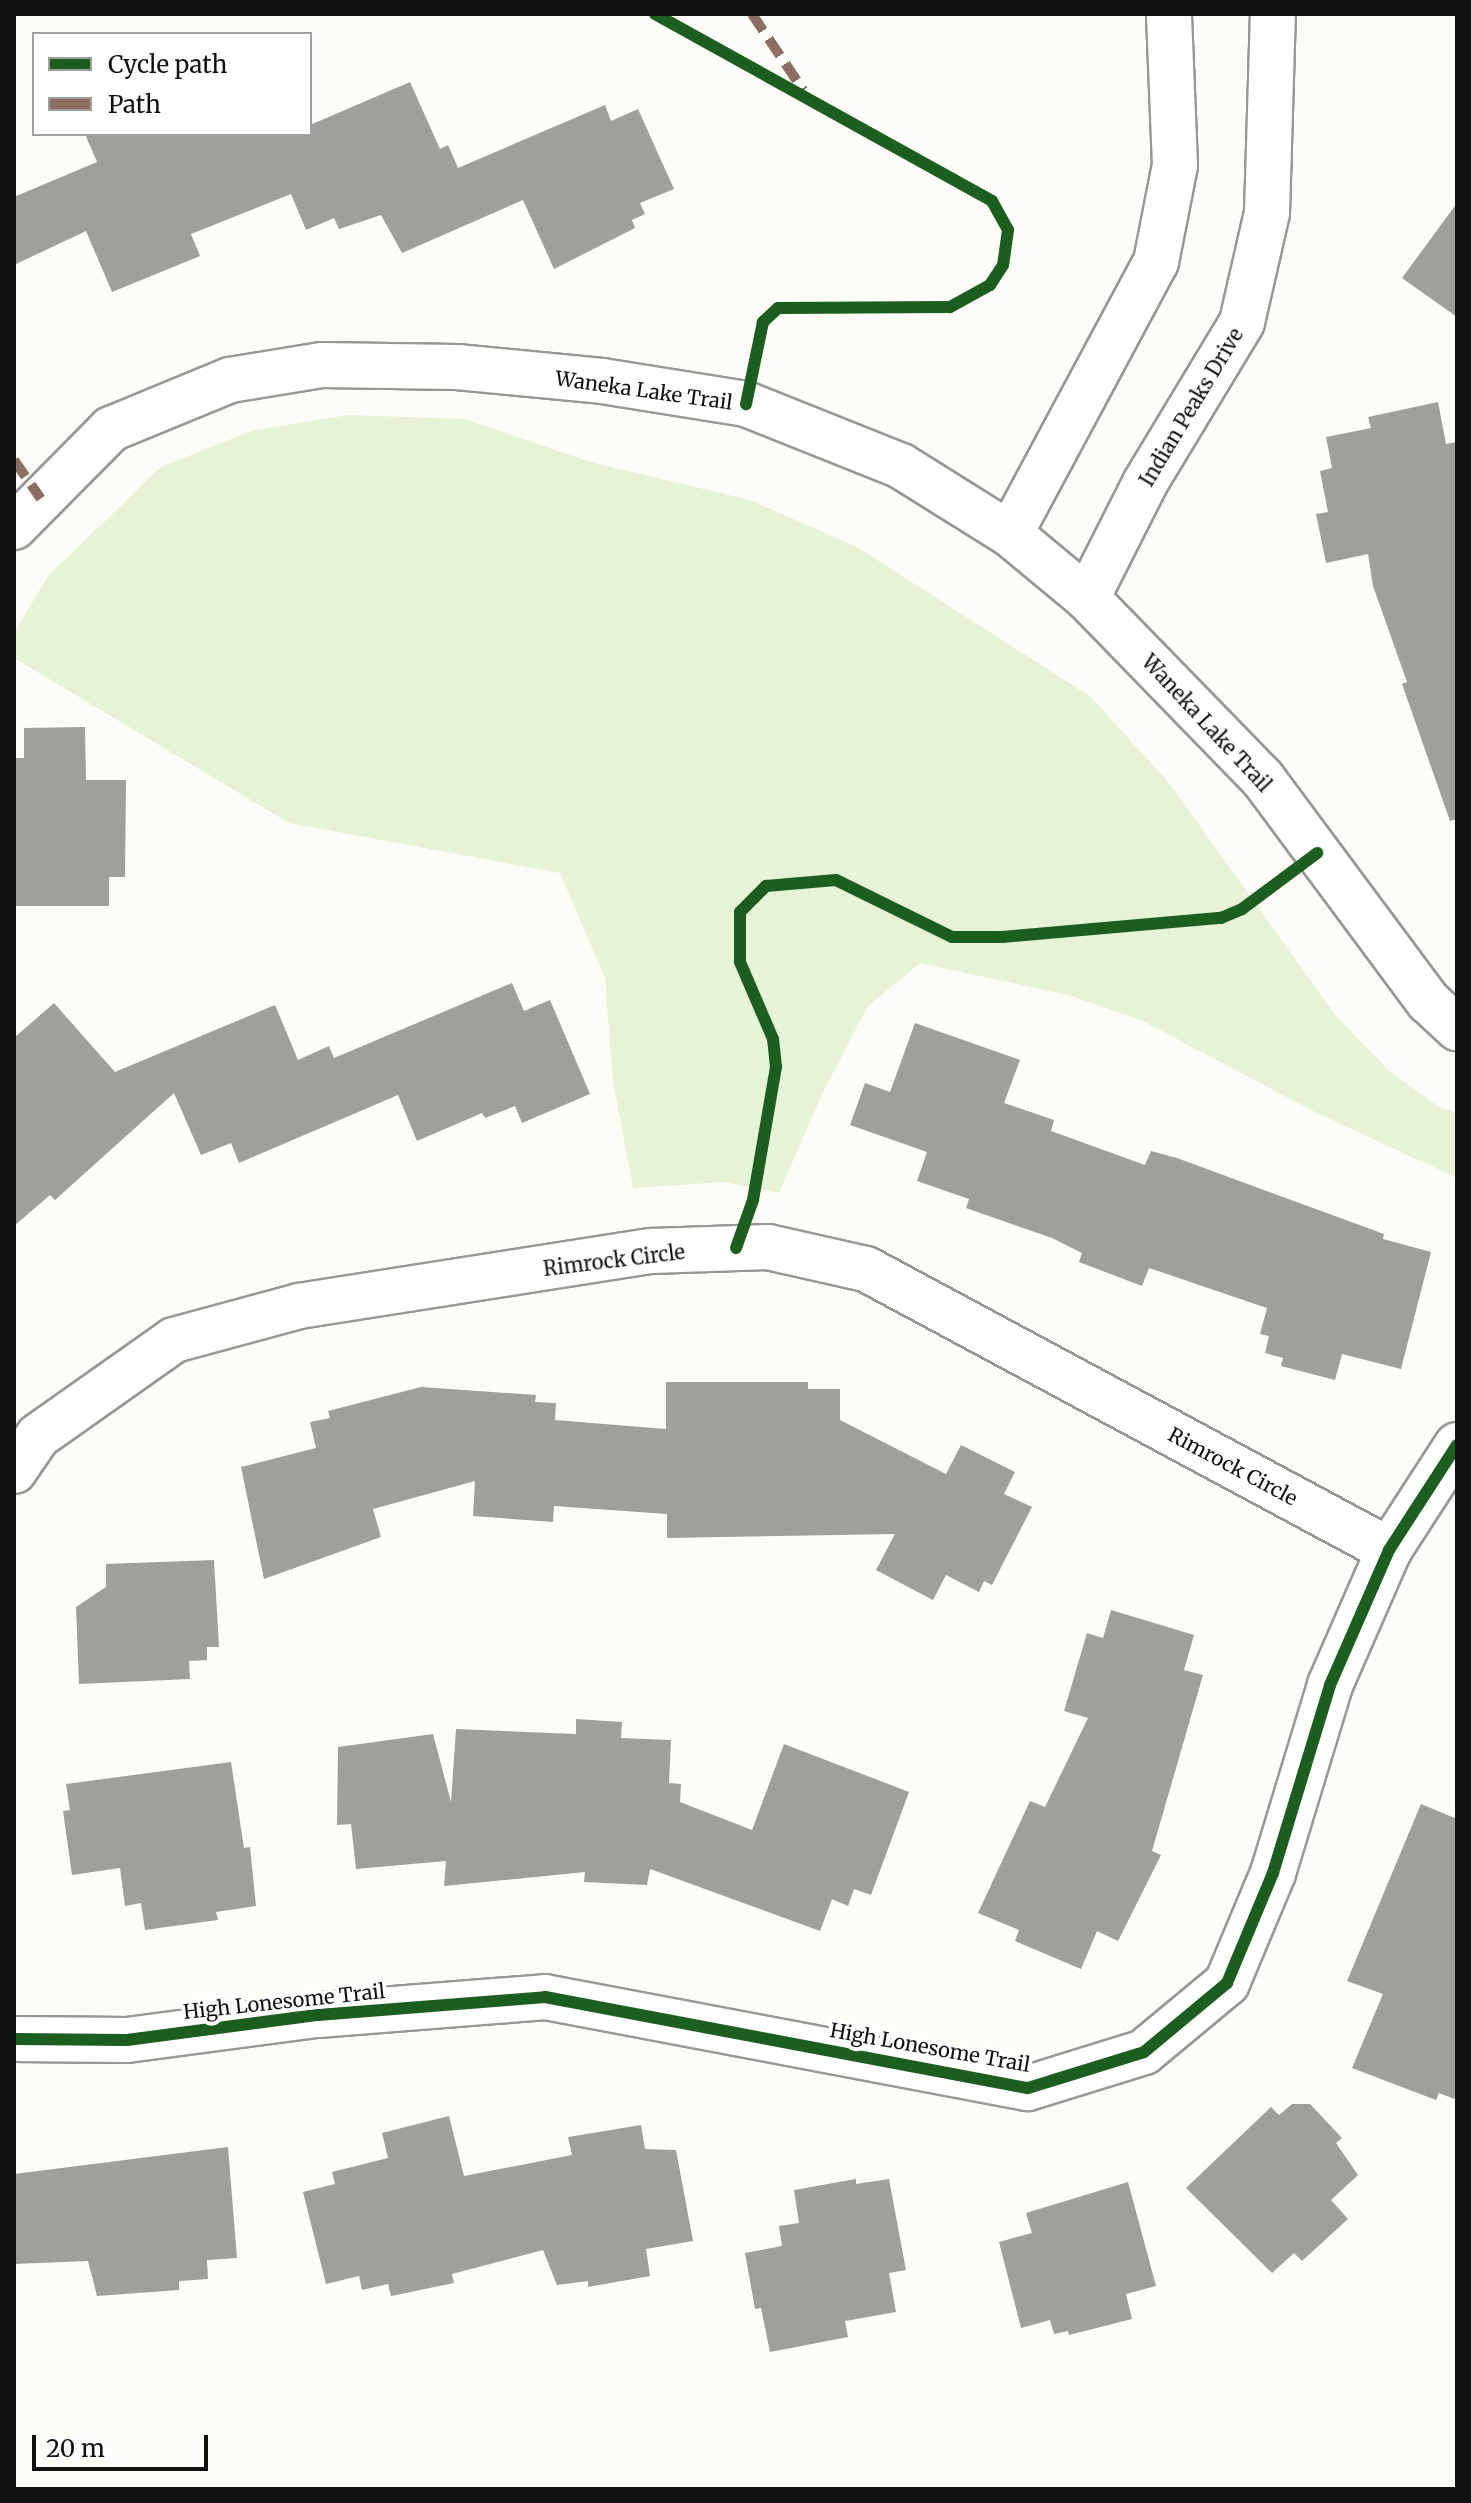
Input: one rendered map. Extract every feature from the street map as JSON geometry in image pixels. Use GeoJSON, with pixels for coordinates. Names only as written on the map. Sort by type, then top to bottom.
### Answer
{"type":"FeatureCollection","features":[{"type":"Feature","properties":{"kind":"street"},"geometry":{"type":"LineString","coordinates":[[1010,534],[1156,262],[1175,165],[1169,14]]}},
{"type":"Feature","properties":{"kind":"street","name":"Indian Peaks Drive"},"geometry":{"type":"LineString","coordinates":[[1087,598],[1145,483],[1242,322],[1267,213],[1273,14]]}},
{"type":"Feature","properties":{"kind":"street","name":"Waneka Lake Trail"},"geometry":{"type":"LineString","coordinates":[[14,527],[111,429],[230,380],[322,365],[471,368],[602,381],[746,404],[901,466],[1010,534],[1087,598],[1263,779],[1428,1001],[1457,1028]]}},
{"type":"Feature","properties":{"kind":"street","name":"Rimrock Circle"},"geometry":{"type":"LineString","coordinates":[[14,1471],[38,1436],[174,1340],[299,1306],[652,1251],[768,1247],[866,1269],[1389,1550]]}},
{"type":"Feature","properties":{"kind":"street","name":"High Lonesome Trail"},"geometry":{"type":"LineString","coordinates":[[14,2039],[127,2040],[318,2015],[545,1997],[1028,2088],[1144,2052],[1227,1983],[1273,1873],[1330,1685],[1389,1550],[1457,1445]]}},
{"type":"Feature","properties":{"kind":"green space"},"geometry":{"type":"Polygon","coordinates":[[[348,415],[464,419],[594,463],[750,500],[857,547],[1091,697],[1169,783],[1336,1016],[1390,1072],[1439,1107],[1457,1113],[1457,1178],[1315,1112],[1141,1020],[1068,995],[920,963],[868,1006],[822,1094],[779,1193],[725,1182],[633,1188],[613,1081],[605,978],[560,873],[289,823],[14,658],[14,633],[48,576],[161,467],[251,431],[348,415]]]}},
{"type":"Feature","properties":{"kind":"building"},"geometry":{"type":"Polygon","coordinates":[[[410,82],[440,149],[448,145],[458,168],[605,105],[611,121],[638,109],[674,189],[640,203],[645,214],[632,220],[635,228],[554,269],[523,200],[402,253],[381,215],[339,229],[334,218],[306,230],[291,194],[191,234],[200,256],[112,292],[86,231],[14,265],[14,197],[97,162],[86,136],[312,136],[312,124],[410,82]]]}},
{"type":"Feature","properties":{"kind":"building"},"geometry":{"type":"Polygon","coordinates":[[[1457,203],[1457,317],[1402,278],[1457,203]]]}},
{"type":"Feature","properties":{"kind":"building"},"geometry":{"type":"Polygon","coordinates":[[[1438,402],[1446,444],[1457,442],[1457,819],[1450,821],[1402,684],[1407,682],[1373,586],[1368,554],[1326,563],[1316,514],[1328,512],[1320,471],[1332,468],[1326,437],[1371,428],[1368,417],[1438,402]]]}},
{"type":"Feature","properties":{"kind":"building"},"geometry":{"type":"Polygon","coordinates":[[[85,727],[86,780],[126,780],[125,877],[109,877],[109,906],[14,906],[14,758],[24,758],[24,728],[85,727]]]}},
{"type":"Feature","properties":{"kind":"building"},"geometry":{"type":"Polygon","coordinates":[[[512,983],[524,1011],[550,1000],[590,1094],[522,1123],[515,1106],[485,1118],[482,1113],[417,1141],[398,1095],[239,1163],[231,1143],[201,1155],[174,1093],[55,1200],[50,1195],[14,1226],[14,1038],[54,1003],[115,1072],[275,1005],[298,1060],[329,1046],[334,1058],[512,983]]]}},
{"type":"Feature","properties":{"kind":"building"},"geometry":{"type":"Polygon","coordinates":[[[915,1023],[1020,1060],[1004,1103],[1054,1120],[1051,1131],[1145,1165],[1151,1151],[1177,1158],[1384,1234],[1383,1239],[1431,1252],[1401,1369],[1342,1354],[1335,1380],[1281,1366],[1283,1358],[1265,1353],[1269,1336],[1260,1334],[1267,1308],[1149,1268],[1142,1286],[1079,1262],[1082,1253],[1052,1238],[966,1208],[969,1199],[917,1181],[927,1152],[850,1125],[865,1083],[890,1092],[915,1023]]]}},
{"type":"Feature","properties":{"kind":"building"},"geometry":{"type":"Polygon","coordinates":[[[666,1382],[808,1382],[808,1389],[840,1389],[840,1420],[946,1474],[961,1445],[1015,1472],[1004,1494],[1032,1507],[992,1585],[984,1581],[979,1592],[946,1575],[933,1600],[876,1570],[895,1534],[667,1538],[667,1514],[554,1506],[553,1522],[473,1516],[475,1481],[373,1509],[381,1537],[264,1579],[241,1467],[316,1448],[310,1422],[330,1418],[328,1411],[421,1387],[536,1395],[535,1402],[556,1403],[555,1420],[666,1429],[666,1382]]]}},
{"type":"Feature","properties":{"kind":"building"},"geometry":{"type":"Polygon","coordinates":[[[214,1560],[219,1647],[207,1647],[207,1660],[189,1661],[190,1679],[79,1684],[76,1607],[106,1587],[106,1564],[214,1560]]]}},
{"type":"Feature","properties":{"kind":"building"},"geometry":{"type":"Polygon","coordinates":[[[1111,1610],[1194,1635],[1184,1670],[1203,1675],[1152,1851],[1161,1855],[1118,1941],[1097,1931],[1081,1969],[1015,1941],[1019,1930],[978,1913],[1030,1801],[1045,1807],[1088,1718],[1064,1711],[1087,1633],[1103,1638],[1111,1610]]]}},
{"type":"Feature","properties":{"kind":"building"},"geometry":{"type":"Polygon","coordinates":[[[576,1719],[622,1722],[621,1738],[671,1740],[669,1783],[681,1784],[680,1802],[752,1830],[784,1744],[909,1792],[871,1895],[854,1889],[848,1906],[832,1899],[820,1931],[650,1869],[647,1885],[584,1882],[585,1872],[444,1886],[446,1861],[356,1869],[351,1824],[337,1825],[338,1747],[433,1734],[451,1802],[456,1729],[576,1734],[576,1719]]]}},
{"type":"Feature","properties":{"kind":"building"},"geometry":{"type":"Polygon","coordinates":[[[231,1762],[244,1848],[250,1847],[256,1906],[216,1912],[218,1920],[145,1930],[141,1903],[125,1906],[120,1868],[72,1875],[63,1811],[70,1810],[66,1784],[231,1762]]]}},
{"type":"Feature","properties":{"kind":"building"},"geometry":{"type":"Polygon","coordinates":[[[1421,1804],[1457,1819],[1457,2100],[1439,2093],[1436,2100],[1352,2068],[1383,1994],[1347,1981],[1421,1804]]]}},
{"type":"Feature","properties":{"kind":"building"},"geometry":{"type":"Polygon","coordinates":[[[1292,2104],[1310,2104],[1342,2138],[1336,2143],[1358,2175],[1331,2200],[1348,2219],[1302,2261],[1294,2253],[1272,2273],[1186,2188],[1271,2107],[1279,2115],[1292,2104]]]}},
{"type":"Feature","properties":{"kind":"building"},"geometry":{"type":"Polygon","coordinates":[[[449,2116],[464,2176],[572,2155],[568,2137],[641,2125],[645,2149],[676,2150],[693,2241],[646,2249],[650,2276],[588,2287],[588,2281],[557,2285],[543,2250],[452,2274],[454,2283],[391,2296],[388,2284],[362,2290],[359,2276],[326,2284],[303,2192],[335,2184],[332,2172],[388,2158],[382,2133],[449,2116]]]}},
{"type":"Feature","properties":{"kind":"building"},"geometry":{"type":"Polygon","coordinates":[[[228,2147],[237,2258],[207,2260],[208,2279],[179,2281],[179,2290],[97,2296],[88,2261],[14,2264],[14,2174],[228,2147]]]}},
{"type":"Feature","properties":{"kind":"building"},"geometry":{"type":"Polygon","coordinates":[[[856,2179],[856,2184],[889,2179],[906,2270],[889,2273],[896,2312],[845,2321],[848,2337],[770,2352],[761,2308],[755,2309],[745,2253],[782,2246],[779,2226],[799,2223],[794,2190],[856,2179]]]}},
{"type":"Feature","properties":{"kind":"building"},"geometry":{"type":"Polygon","coordinates":[[[1128,2182],[1156,2286],[1126,2294],[1132,2319],[1069,2335],[1068,2331],[1054,2334],[1050,2320],[1021,2328],[999,2242],[1032,2233],[1026,2213],[1128,2182]]]}},
{"type":"Feature","properties":{"kind":"marked path"},"geometry":{"type":"LineString","coordinates":[[752,14],[803,90]]}},
{"type":"Feature","properties":{"kind":"marked path"},"geometry":{"type":"LineString","coordinates":[[14,460],[41,499]]}},
{"type":"Feature","properties":{"kind":"cycle path"},"geometry":{"type":"LineString","coordinates":[[655,14],[992,201],[1008,230],[1003,265],[990,285],[950,307],[778,308],[763,322],[746,404]]}},
{"type":"Feature","properties":{"kind":"cycle path"},"geometry":{"type":"LineString","coordinates":[[736,1248],[753,1200],[776,1067],[773,1039],[740,962],[740,912],[766,886],[836,880],[952,937],[1002,937],[1221,918],[1242,909],[1317,853]]}},
{"type":"Feature","properties":{"kind":"cycle path"},"geometry":{"type":"LineString","coordinates":[[14,2039],[127,2040],[318,2015],[545,1997],[1028,2088],[1144,2052],[1227,1983],[1273,1873],[1330,1685],[1389,1550],[1457,1445]]}}]}
